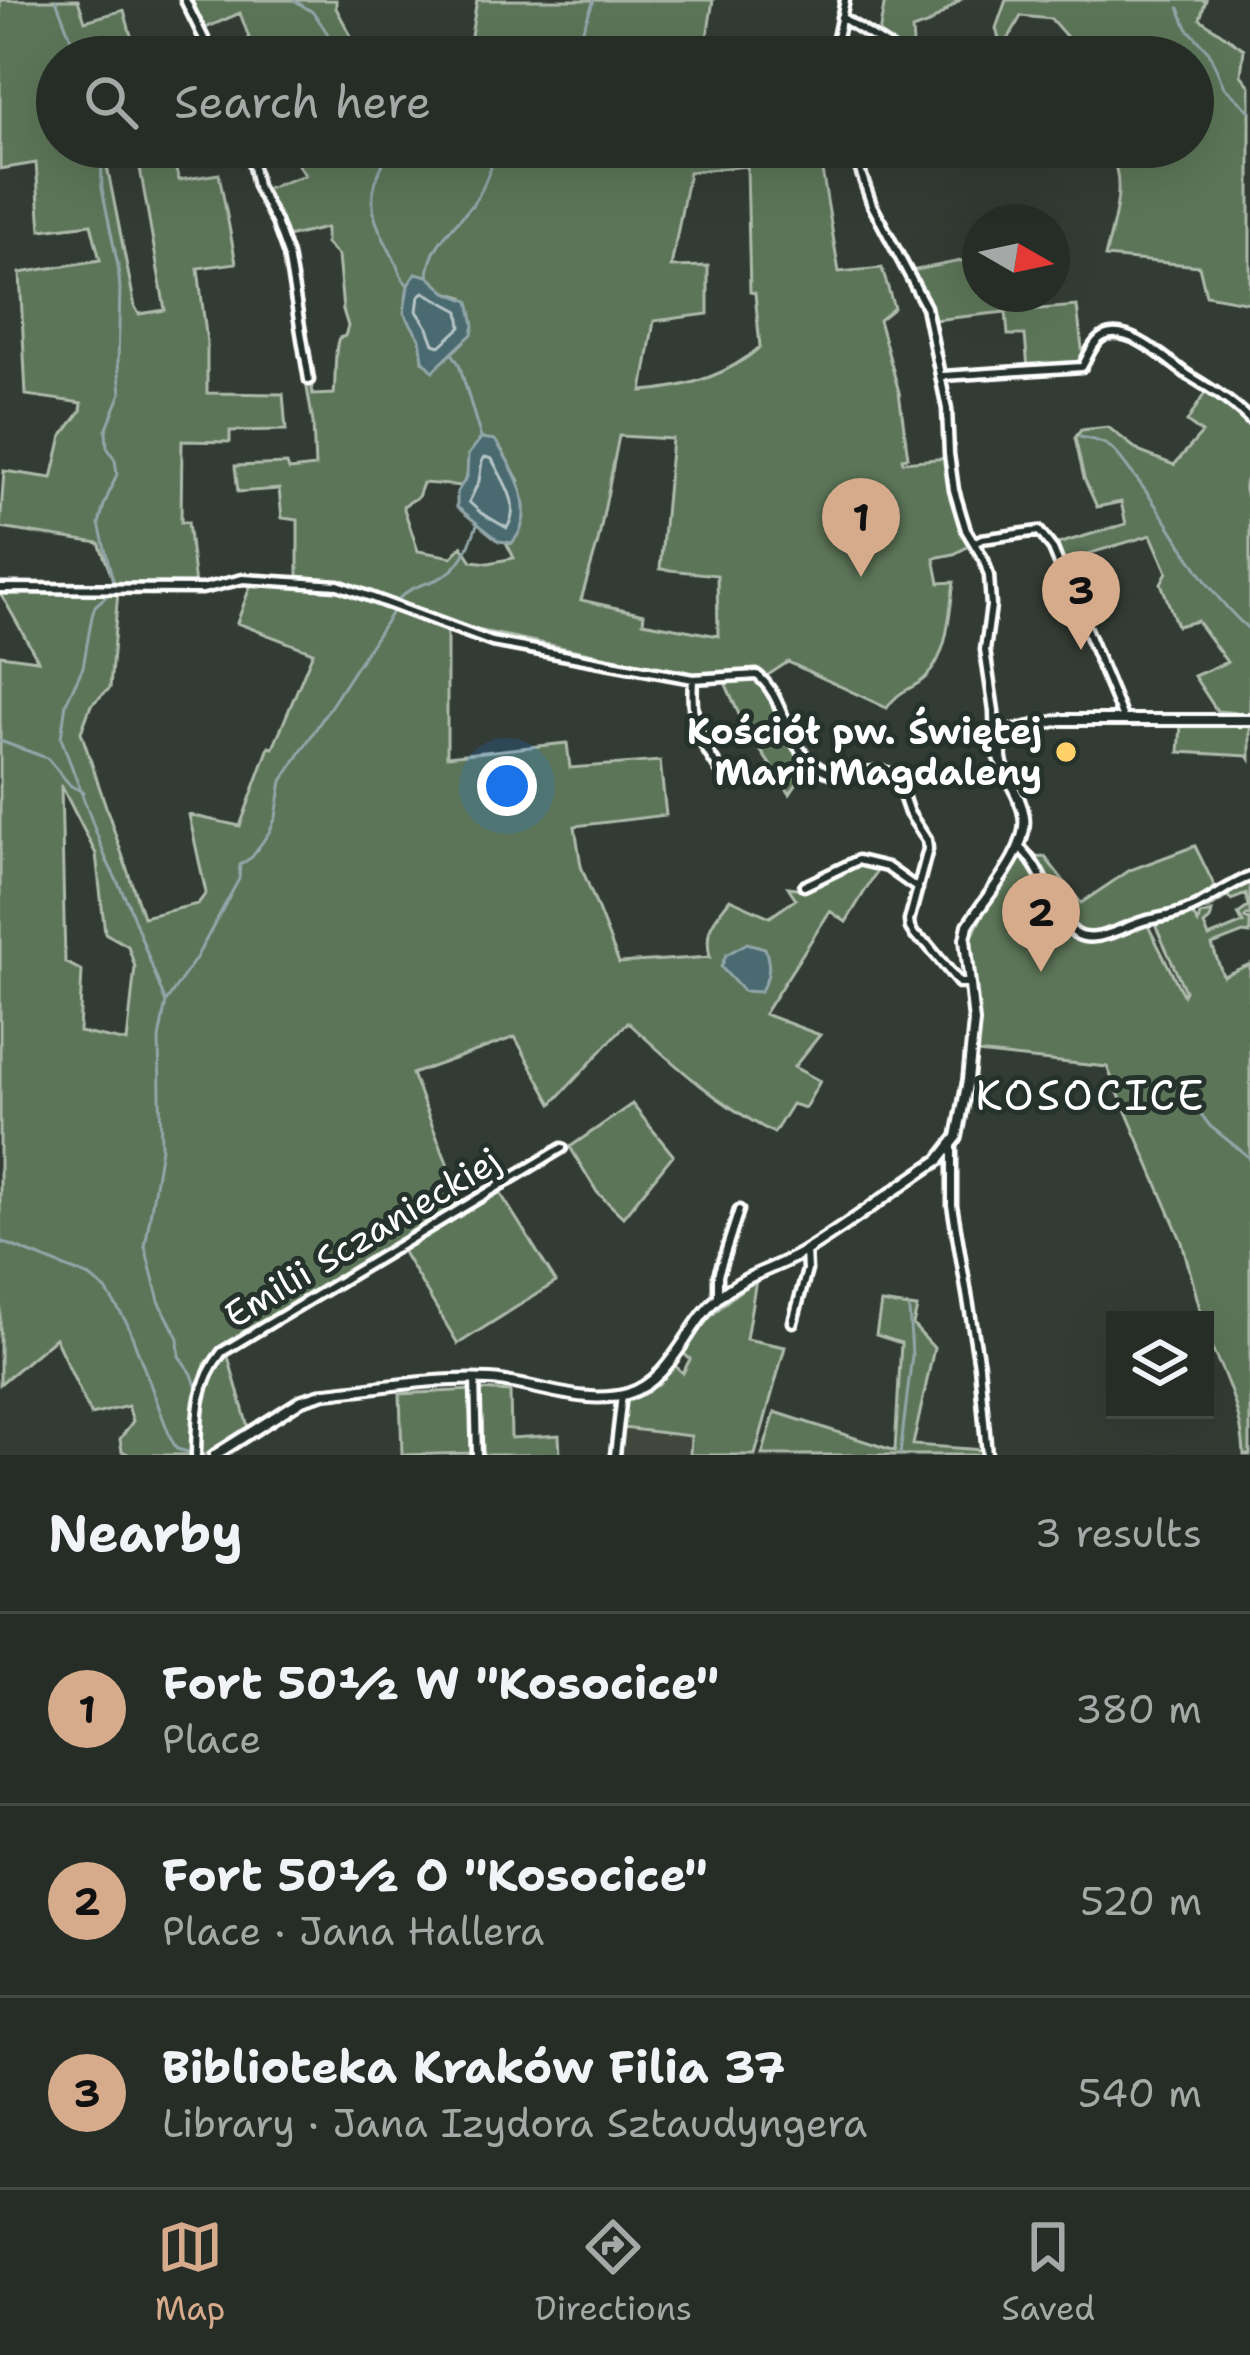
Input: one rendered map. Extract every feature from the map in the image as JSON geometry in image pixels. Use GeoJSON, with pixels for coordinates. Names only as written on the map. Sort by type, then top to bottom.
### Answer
{"type":"FeatureCollection","features":[{"type":"Feature","properties":{"kind":"street"},"geometry":{"type":"LineString","coordinates":[[185,0],[202,36]]}},
{"type":"Feature","properties":{"kind":"street"},"geometry":{"type":"LineString","coordinates":[[838,36],[845,0]]}},
{"type":"Feature","properties":{"kind":"street"},"geometry":{"type":"LineString","coordinates":[[842,17],[872,36]]}},
{"type":"Feature","properties":{"kind":"street"},"geometry":{"type":"LineString","coordinates":[[253,168],[289,255],[309,380]]}},
{"type":"Feature","properties":{"kind":"street"},"geometry":{"type":"LineString","coordinates":[[859,168],[872,205],[926,308],[941,376],[954,490],[961,517],[984,560],[991,590],[985,650],[995,751],[1024,812],[1019,847],[968,925],[964,939],[974,1022],[962,1120],[952,1146],[952,1205],[979,1365],[987,1455]]}},
{"type":"Feature","properties":{"kind":"street"},"geometry":{"type":"LineString","coordinates":[[941,376],[1082,367],[1094,345],[1109,334],[1143,343],[1231,400],[1250,420]]}},
{"type":"Feature","properties":{"kind":"street"},"geometry":{"type":"LineString","coordinates":[[973,543],[1040,531],[1053,549],[1123,718]]}},
{"type":"Feature","properties":{"kind":"street"},"geometry":{"type":"LineString","coordinates":[[0,588],[202,589],[243,579],[338,585],[492,642],[693,679],[758,675],[770,688],[796,747],[814,765],[836,776],[880,770],[896,775],[909,813],[927,840],[910,928],[959,982],[968,983]]}},
{"type":"Feature","properties":{"kind":"street"},"geometry":{"type":"LineString","coordinates":[[693,679],[691,709],[698,735],[725,778]]}},
{"type":"Feature","properties":{"kind":"street"},"geometry":{"type":"LineString","coordinates":[[994,711],[1010,731]]}},
{"type":"Feature","properties":{"kind":"street"},"geometry":{"type":"LineString","coordinates":[[1000,762],[1000,748],[1010,731],[1061,720],[1250,720]]}},
{"type":"Feature","properties":{"kind":"street"},"geometry":{"type":"LineString","coordinates":[[1019,847],[1030,856],[1065,918],[1081,936],[1099,936],[1187,911],[1250,877]]}},
{"type":"Feature","properties":{"kind":"street"},"geometry":{"type":"LineString","coordinates":[[804,886],[858,860],[887,867],[918,889]]}},
{"type":"Feature","properties":{"kind":"street"},"geometry":{"type":"LineString","coordinates":[[215,1455],[302,1400],[326,1393],[475,1380],[518,1383],[562,1394],[622,1395],[646,1385],[718,1298],[806,1250],[939,1160],[952,1146]]}},
{"type":"Feature","properties":{"kind":"street","name":"Emilii Sczanieckiej"},"geometry":{"type":"LineString","coordinates":[[196,1455],[202,1384],[222,1352],[562,1148]]}},
{"type":"Feature","properties":{"kind":"street"},"geometry":{"type":"LineString","coordinates":[[718,1298],[718,1275],[739,1210]]}},
{"type":"Feature","properties":{"kind":"street"},"geometry":{"type":"LineString","coordinates":[[793,1322],[807,1270],[806,1250]]}},
{"type":"Feature","properties":{"kind":"street"},"geometry":{"type":"LineString","coordinates":[[475,1380],[477,1455]]}},
{"type":"Feature","properties":{"kind":"street"},"geometry":{"type":"LineString","coordinates":[[615,1455],[622,1395]]}},
{"type":"Feature","properties":{"kind":"shaded area"},"geometry":{"type":"Polygon","coordinates":[[[625,1429],[691,1436],[690,1455],[623,1455],[625,1429]]]}},
{"type":"Feature","properties":{"kind":"green space"},"geometry":{"type":"Polygon","coordinates":[[[0,0],[78,0],[85,21],[124,10],[131,36],[36,36],[36,163],[0,169],[0,0]]]}},
{"type":"Feature","properties":{"kind":"green space"},"geometry":{"type":"Polygon","coordinates":[[[187,0],[336,0],[351,36],[248,36],[240,13],[201,30],[187,0]]]}},
{"type":"Feature","properties":{"kind":"green space"},"geometry":{"type":"Polygon","coordinates":[[[477,0],[713,0],[707,36],[471,36],[477,0]]]}},
{"type":"Feature","properties":{"kind":"green space"},"geometry":{"type":"Polygon","coordinates":[[[885,0],[960,0],[929,24],[912,30],[912,36],[879,36],[885,0]]]}},
{"type":"Feature","properties":{"kind":"green space"},"geometry":{"type":"Polygon","coordinates":[[[1006,0],[1206,0],[1200,19],[1244,49],[1241,75],[1250,86],[1250,303],[1206,295],[1199,266],[1105,257],[1118,190],[1115,168],[1214,168],[1214,36],[1066,36],[1051,19],[1021,16],[1010,36],[998,36],[996,28],[1006,0]]]}},
{"type":"Feature","properties":{"kind":"green space"},"geometry":{"type":"Polygon","coordinates":[[[36,168],[107,168],[135,307],[139,314],[165,310],[140,168],[175,168],[179,180],[219,174],[236,263],[198,268],[207,393],[283,394],[286,430],[230,431],[230,442],[182,441],[181,522],[188,522],[195,586],[114,582],[99,543],[0,528],[4,471],[52,478],[62,436],[81,411],[82,403],[26,395],[20,273],[100,260],[91,224],[41,230],[36,168]]]}},
{"type":"Feature","properties":{"kind":"green space"},"geometry":{"type":"Polygon","coordinates":[[[300,168],[728,168],[689,172],[671,267],[708,266],[708,314],[654,321],[642,391],[705,379],[760,347],[755,293],[750,292],[747,168],[822,168],[839,272],[882,268],[894,308],[879,320],[899,392],[908,457],[903,462],[947,458],[959,522],[969,546],[934,558],[939,583],[954,582],[947,632],[934,668],[887,708],[788,662],[765,677],[758,671],[691,674],[453,625],[336,580],[298,576],[298,520],[282,518],[279,489],[238,492],[235,466],[315,467],[306,382],[311,382],[313,395],[334,394],[337,342],[348,326],[338,256],[326,244],[326,228],[287,237],[265,189],[305,175],[300,168]],[[428,276],[404,307],[420,339],[423,360],[463,297],[446,292],[428,276]],[[619,436],[581,600],[644,614],[643,622],[718,636],[717,575],[660,569],[672,439],[619,436]],[[500,447],[468,455],[470,466],[463,486],[423,483],[418,497],[403,506],[418,551],[452,557],[462,546],[472,561],[514,558],[507,544],[512,543],[519,481],[500,447]]]}},
{"type":"Feature","properties":{"kind":"green space"},"geometry":{"type":"Polygon","coordinates":[[[962,261],[962,312],[1006,312],[933,320],[928,297],[911,271],[962,261]]]}},
{"type":"Feature","properties":{"kind":"green space"},"geometry":{"type":"Polygon","coordinates":[[[1077,306],[1083,357],[1078,365],[1028,369],[1025,335],[1008,335],[1006,312],[1070,312],[1070,307],[1077,306]]]}},
{"type":"Feature","properties":{"kind":"green space"},"geometry":{"type":"Polygon","coordinates":[[[1208,388],[1250,424],[1245,488],[1250,502],[1250,714],[1217,711],[1194,676],[1227,662],[1197,621],[1177,626],[1161,583],[1167,572],[1151,535],[1061,562],[1054,545],[1126,524],[1121,502],[1097,507],[1075,438],[1081,430],[1108,427],[1140,452],[1174,465],[1202,433],[1187,422],[1208,388]]]}},
{"type":"Feature","properties":{"kind":"green space"},"geometry":{"type":"Polygon","coordinates":[[[251,584],[335,589],[447,632],[447,756],[567,743],[570,768],[660,761],[666,815],[575,826],[581,866],[619,963],[710,957],[709,932],[730,899],[770,917],[796,899],[788,887],[804,889],[858,861],[880,866],[846,922],[830,911],[764,1014],[820,1035],[794,1067],[820,1081],[805,1108],[792,1104],[774,1133],[716,1097],[628,1022],[552,1104],[515,1037],[412,1074],[451,1173],[445,1180],[456,1207],[220,1349],[205,1364],[193,1455],[130,1455],[122,1451],[120,1439],[133,1421],[128,1406],[91,1415],[55,1338],[0,1384],[0,655],[38,660],[1,594],[118,591],[110,688],[91,705],[81,732],[143,917],[198,904],[206,893],[189,815],[240,826],[269,747],[273,748],[313,652],[237,623],[251,584]],[[61,785],[65,962],[82,971],[79,1032],[127,1042],[135,967],[128,946],[105,933],[96,854],[61,785]]]}},
{"type":"Feature","properties":{"kind":"green space"},"geometry":{"type":"Polygon","coordinates":[[[756,677],[810,764],[790,794],[744,726],[724,680],[756,677]]]}},
{"type":"Feature","properties":{"kind":"green space"},"geometry":{"type":"Polygon","coordinates":[[[1181,725],[1250,725],[1250,759],[1179,752],[1181,725]]]}},
{"type":"Feature","properties":{"kind":"green space"},"geometry":{"type":"Polygon","coordinates":[[[1195,846],[1215,887],[1145,920],[1183,995],[1157,924],[1192,914],[1198,923],[1200,915],[1212,912],[1204,925],[1209,937],[1243,923],[1238,914],[1248,907],[1246,894],[1231,900],[1228,896],[1198,910],[1250,879],[1250,916],[1245,918],[1250,920],[1250,934],[1212,945],[1223,976],[1250,964],[1250,1455],[1244,1455],[1235,1405],[1214,1351],[1214,1311],[1201,1311],[1182,1242],[1107,1067],[976,1053],[970,941],[986,907],[1021,858],[1045,857],[1081,903],[1130,870],[1195,846]]]}},
{"type":"Feature","properties":{"kind":"green space"},"geometry":{"type":"Polygon","coordinates":[[[632,1104],[673,1155],[623,1217],[597,1192],[570,1147],[632,1104]]]}},
{"type":"Feature","properties":{"kind":"green space"},"geometry":{"type":"Polygon","coordinates":[[[499,1191],[556,1282],[458,1344],[401,1249],[499,1191]]]}},
{"type":"Feature","properties":{"kind":"green space"},"geometry":{"type":"Polygon","coordinates":[[[756,1280],[746,1339],[785,1347],[755,1455],[690,1455],[691,1436],[622,1428],[625,1397],[645,1390],[671,1362],[683,1373],[690,1359],[682,1352],[690,1341],[724,1304],[756,1280]]]}},
{"type":"Feature","properties":{"kind":"green space"},"geometry":{"type":"Polygon","coordinates":[[[881,1303],[917,1308],[913,1325],[934,1348],[913,1445],[983,1450],[983,1455],[762,1455],[775,1412],[895,1451],[901,1343],[876,1335],[881,1303]]]}},
{"type":"Feature","properties":{"kind":"green space"},"geometry":{"type":"Polygon","coordinates":[[[227,1353],[248,1427],[198,1455],[205,1387],[227,1353]]]}},
{"type":"Feature","properties":{"kind":"green space"},"geometry":{"type":"Polygon","coordinates":[[[472,1390],[475,1453],[402,1455],[400,1394],[472,1390]]]}},
{"type":"Feature","properties":{"kind":"green space"},"geometry":{"type":"Polygon","coordinates":[[[479,1390],[510,1392],[511,1438],[559,1435],[560,1455],[480,1455],[479,1390]]]}},
{"type":"Feature","properties":{"kind":"water"},"geometry":{"type":"Polygon","coordinates":[[[416,273],[469,301],[474,325],[472,334],[433,371],[423,360],[420,339],[404,313],[408,285],[416,273]]]}},
{"type":"Feature","properties":{"kind":"water"},"geometry":{"type":"Polygon","coordinates":[[[481,438],[495,440],[521,491],[524,518],[512,543],[499,541],[457,507],[468,455],[481,438]]]}},
{"type":"Feature","properties":{"kind":"water"},"geometry":{"type":"Polygon","coordinates":[[[747,943],[765,948],[767,955],[768,971],[760,992],[743,991],[721,967],[726,955],[747,943]]]}},
{"type":"Feature","properties":{"kind":"waterway"},"geometry":{"type":"LineString","coordinates":[[56,0],[70,36]]}},
{"type":"Feature","properties":{"kind":"waterway"},"geometry":{"type":"LineString","coordinates":[[294,0],[314,13],[329,36]]}},
{"type":"Feature","properties":{"kind":"waterway"},"geometry":{"type":"LineString","coordinates":[[580,36],[594,0]]}},
{"type":"Feature","properties":{"kind":"waterway"},"geometry":{"type":"LineString","coordinates":[[1179,8],[1194,36]]}},
{"type":"Feature","properties":{"kind":"waterway"},"geometry":{"type":"LineString","coordinates":[[1214,64],[1224,87],[1250,111]]}},
{"type":"Feature","properties":{"kind":"waterway"},"geometry":{"type":"LineString","coordinates":[[102,168],[120,289],[121,393],[106,430],[117,474],[99,524],[113,581]]}},
{"type":"Feature","properties":{"kind":"waterway"},"geometry":{"type":"LineString","coordinates":[[380,168],[373,195],[374,215],[408,285]]}},
{"type":"Feature","properties":{"kind":"waterway"},"geometry":{"type":"LineString","coordinates":[[428,276],[438,246],[476,200],[490,168]]}},
{"type":"Feature","properties":{"kind":"waterway"},"geometry":{"type":"LineString","coordinates":[[452,353],[481,438]]}},
{"type":"Feature","properties":{"kind":"waterway"},"geometry":{"type":"LineString","coordinates":[[1080,437],[1104,443],[1117,454],[1216,595],[1250,630]]}},
{"type":"Feature","properties":{"kind":"waterway"},"geometry":{"type":"LineString","coordinates":[[397,601],[453,569],[477,525]]}},
{"type":"Feature","properties":{"kind":"waterway"},"geometry":{"type":"LineString","coordinates":[[110,593],[95,606],[83,667],[66,703],[61,738],[165,1001]]}},
{"type":"Feature","properties":{"kind":"waterway"},"geometry":{"type":"LineString","coordinates":[[190,1455],[197,1389],[179,1356],[178,1338],[159,1301],[145,1247],[161,1148],[159,1039],[166,1002],[239,879],[240,865],[252,857],[270,831],[282,781],[392,612]]}},
{"type":"Feature","properties":{"kind":"waterway"},"geometry":{"type":"LineString","coordinates":[[0,741],[47,758],[71,786],[83,792]]}},
{"type":"Feature","properties":{"kind":"waterway"},"geometry":{"type":"LineString","coordinates":[[1185,1093],[1210,1126],[1250,1158]]}},
{"type":"Feature","properties":{"kind":"waterway"},"geometry":{"type":"LineString","coordinates":[[0,1241],[90,1277],[106,1290],[127,1323],[171,1439],[177,1449],[188,1452]]}},
{"type":"Feature","properties":{"kind":"waterway"},"geometry":{"type":"LineString","coordinates":[[900,1455],[912,1355],[909,1310]]}},
{"type":"Feature","properties":{"kind":"place","name":"Fort 50½ W \"Kosocice\""},"geometry":{"type":"Point","coordinates":[861,577]}},
{"type":"Feature","properties":{"kind":"place","name":"Biblioteka Kraków Filia 37"},"geometry":{"type":"Point","coordinates":[1081,650]}},
{"type":"Feature","properties":{"kind":"place","name":"Kościół pw. Świętej Marii Magdaleny"},"geometry":{"type":"Point","coordinates":[1066,752]}},
{"type":"Feature","properties":{"kind":"place","name":"Fort 50½ O \"Kosocice\""},"geometry":{"type":"Point","coordinates":[1041,972]}},
{"type":"Feature","properties":{"kind":"district","name":"KOSOCICE"},"geometry":{"type":"Point","coordinates":[1091,1095]}}]}
